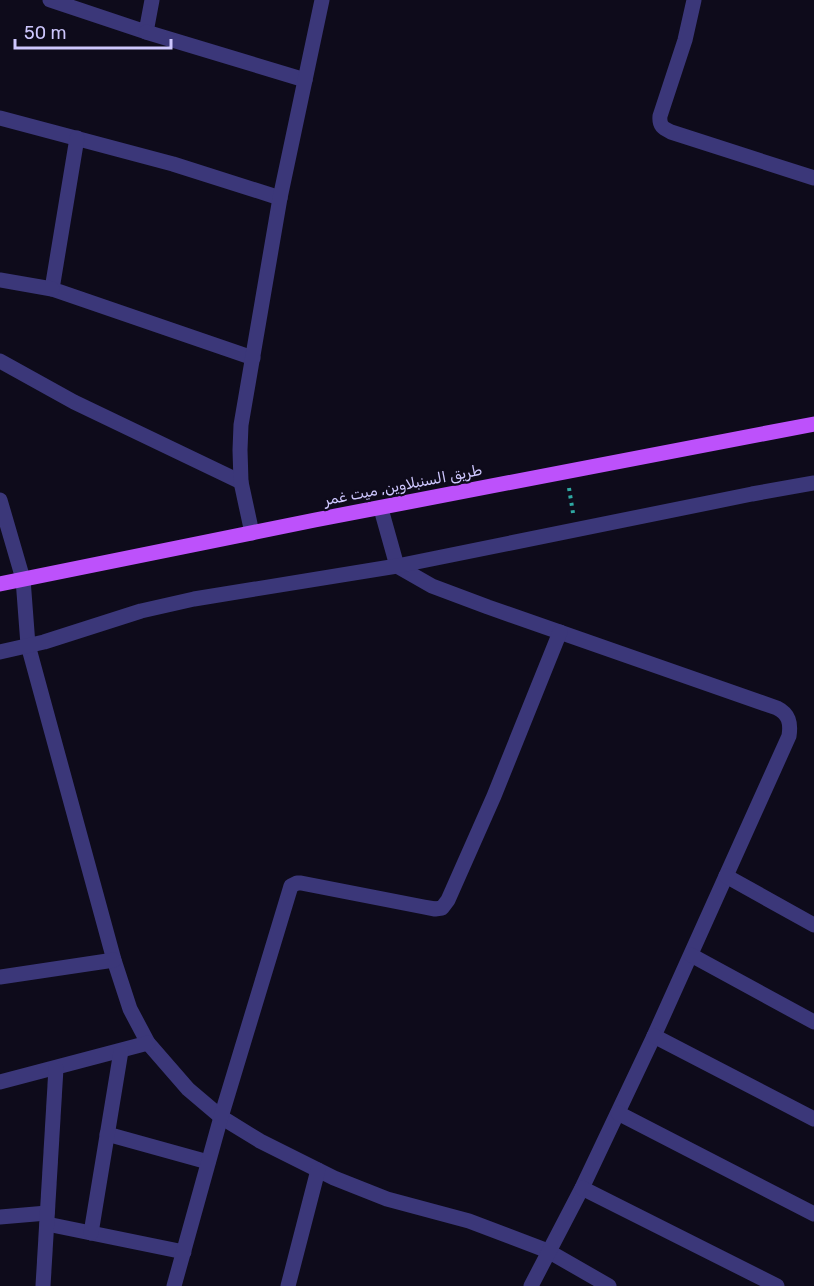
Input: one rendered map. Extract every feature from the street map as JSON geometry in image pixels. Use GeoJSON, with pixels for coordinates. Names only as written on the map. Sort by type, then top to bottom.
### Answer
{"type":"FeatureCollection","features":[{"type":"Feature","properties":{"kind":"main road","name":"طريق السنبلاوين, ميت غمر"},"geometry":{"type":"LineString","coordinates":[[0,584],[814,424]]}},
{"type":"Feature","properties":{"kind":"street"},"geometry":{"type":"LineString","coordinates":[[50,0],[305,80]]}},
{"type":"Feature","properties":{"kind":"street"},"geometry":{"type":"LineString","coordinates":[[146,32],[152,0]]}},
{"type":"Feature","properties":{"kind":"street"},"geometry":{"type":"LineString","coordinates":[[252,533],[241,482],[241,425],[280,198],[322,0]]}},
{"type":"Feature","properties":{"kind":"street"},"geometry":{"type":"LineString","coordinates":[[694,0],[685,40],[660,116],[661,126],[671,132],[814,178]]}},
{"type":"Feature","properties":{"kind":"street"},"geometry":{"type":"LineString","coordinates":[[0,118],[173,164],[280,198]]}},
{"type":"Feature","properties":{"kind":"street"},"geometry":{"type":"LineString","coordinates":[[52,289],[77,138]]}},
{"type":"Feature","properties":{"kind":"street"},"geometry":{"type":"LineString","coordinates":[[0,280],[52,289],[253,358]]}},
{"type":"Feature","properties":{"kind":"street"},"geometry":{"type":"LineString","coordinates":[[0,361],[74,402],[241,482]]}},
{"type":"Feature","properties":{"kind":"street"},"geometry":{"type":"LineString","coordinates":[[0,652],[141,611],[194,599],[397,566],[814,483]]}},
{"type":"Feature","properties":{"kind":"street"},"geometry":{"type":"LineString","coordinates":[[0,500],[23,579],[28,645],[114,960],[130,1009],[148,1043],[188,1089],[221,1117],[260,1141],[334,1178],[387,1199],[469,1221],[548,1251],[609,1286]]}},
{"type":"Feature","properties":{"kind":"street"},"geometry":{"type":"LineString","coordinates":[[381,509],[397,566],[432,586],[777,708],[788,717],[790,724],[789,736],[654,1036],[582,1188],[531,1286]]}},
{"type":"Feature","properties":{"kind":"street"},"geometry":{"type":"LineString","coordinates":[[174,1286],[221,1117],[291,886],[302,883],[435,909],[442,908],[448,900],[494,796],[560,632]]}},
{"type":"Feature","properties":{"kind":"street"},"geometry":{"type":"LineString","coordinates":[[726,876],[814,925]]}},
{"type":"Feature","properties":{"kind":"street"},"geometry":{"type":"LineString","coordinates":[[691,955],[814,1022]]}},
{"type":"Feature","properties":{"kind":"street"},"geometry":{"type":"LineString","coordinates":[[0,977],[114,960]]}},
{"type":"Feature","properties":{"kind":"street"},"geometry":{"type":"LineString","coordinates":[[654,1036],[814,1119]]}},
{"type":"Feature","properties":{"kind":"street"},"geometry":{"type":"LineString","coordinates":[[0,1082],[148,1043]]}},
{"type":"Feature","properties":{"kind":"street"},"geometry":{"type":"LineString","coordinates":[[91,1233],[121,1051]]}},
{"type":"Feature","properties":{"kind":"street"},"geometry":{"type":"LineString","coordinates":[[43,1286],[56,1068]]}},
{"type":"Feature","properties":{"kind":"street"},"geometry":{"type":"LineString","coordinates":[[618,1113],[814,1214]]}},
{"type":"Feature","properties":{"kind":"street"},"geometry":{"type":"LineString","coordinates":[[107,1134],[208,1162]]}},
{"type":"Feature","properties":{"kind":"street"},"geometry":{"type":"LineString","coordinates":[[288,1286],[318,1170]]}},
{"type":"Feature","properties":{"kind":"street"},"geometry":{"type":"LineString","coordinates":[[582,1188],[777,1286]]}},
{"type":"Feature","properties":{"kind":"street"},"geometry":{"type":"LineString","coordinates":[[0,1217],[47,1218],[91,1233],[184,1252]]}},
{"type":"Feature","properties":{"kind":"path"},"geometry":{"type":"LineString","coordinates":[[566,472],[575,530]]}}]}
